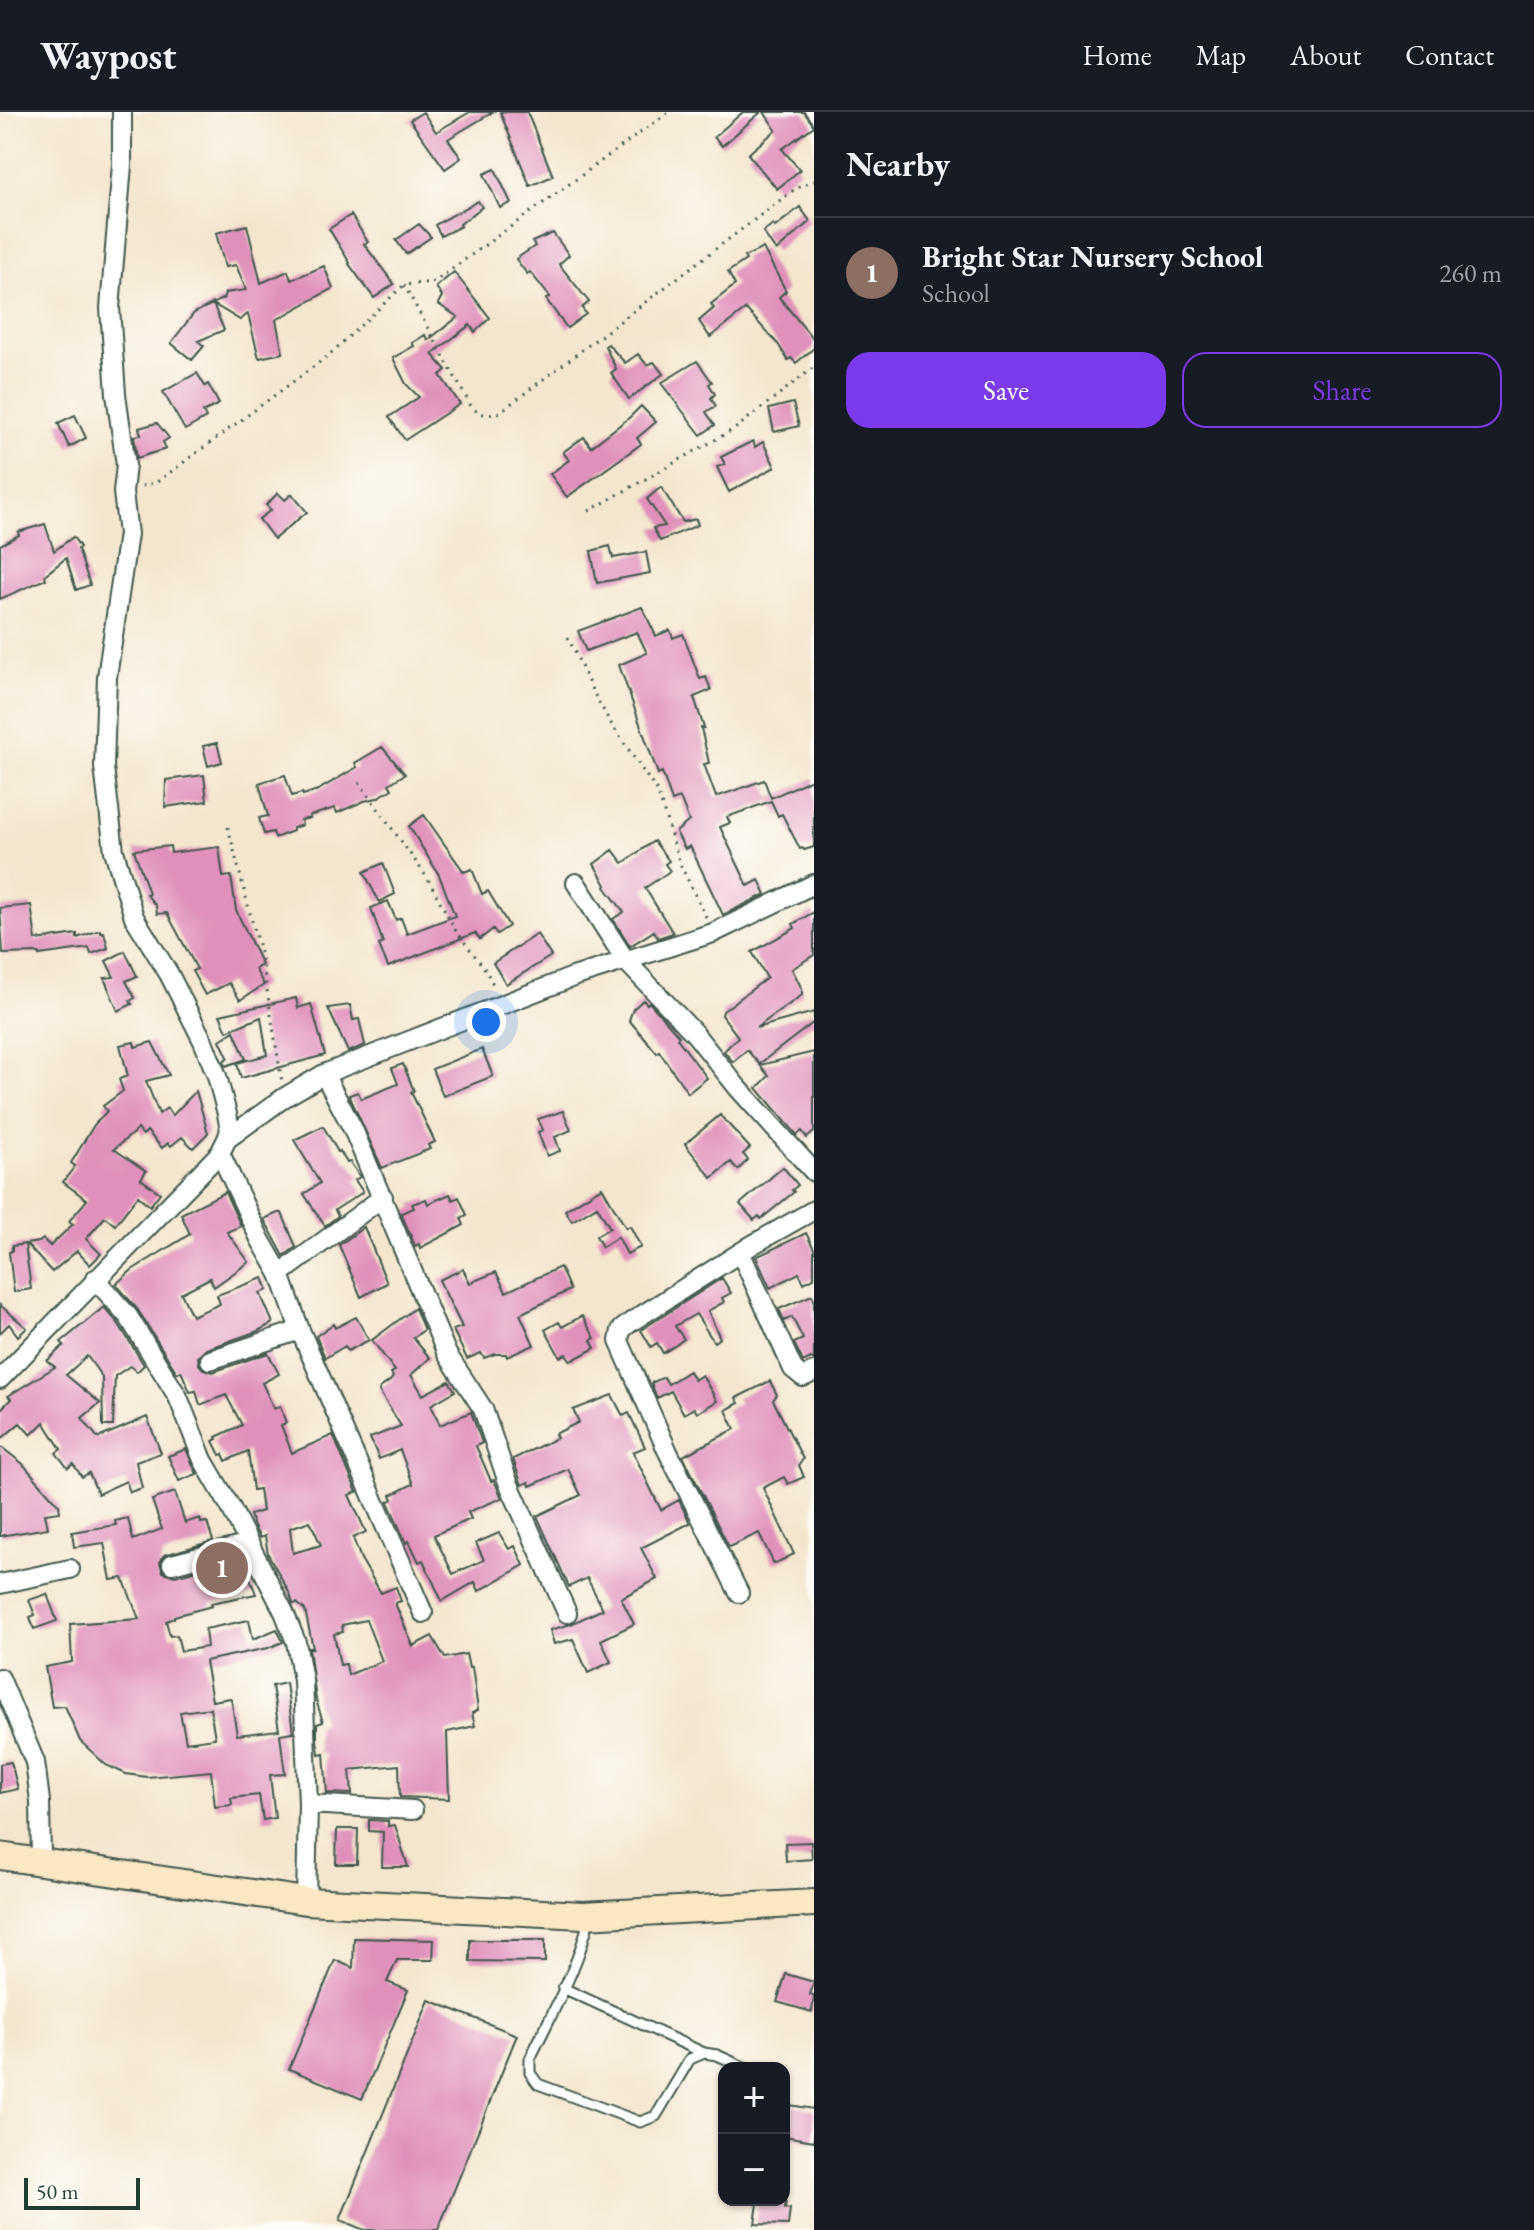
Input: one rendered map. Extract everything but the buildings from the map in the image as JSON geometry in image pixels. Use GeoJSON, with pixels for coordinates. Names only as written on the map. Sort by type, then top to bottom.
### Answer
{"type":"FeatureCollection","features":[{"type":"Feature","properties":{"kind":"main road"},"geometry":{"type":"LineString","coordinates":[[0,1856],[306,1901],[590,1914],[814,1903]]}},
{"type":"Feature","properties":{"kind":"street"},"geometry":{"type":"LineString","coordinates":[[122,112],[122,165],[110,308],[116,394],[126,465],[123,492],[128,534],[107,677],[104,729],[104,767],[114,851],[134,917],[169,974],[203,1041],[227,1114],[230,1130],[224,1146],[260,1239],[280,1274],[300,1330],[423,1613]]}},
{"type":"Feature","properties":{"kind":"street"},"geometry":{"type":"LineString","coordinates":[[576,883],[626,961],[694,1033],[738,1088],[814,1172]]}},
{"type":"Feature","properties":{"kind":"street"},"geometry":{"type":"LineString","coordinates":[[0,1379],[224,1146],[285,1097],[324,1074],[462,1022],[503,1003],[573,977],[713,933],[814,884]]}},
{"type":"Feature","properties":{"kind":"street"},"geometry":{"type":"LineString","coordinates":[[324,1074],[348,1117],[447,1354],[483,1409],[508,1482],[567,1613]]}},
{"type":"Feature","properties":{"kind":"street"},"geometry":{"type":"LineString","coordinates":[[280,1274],[383,1197]]}},
{"type":"Feature","properties":{"kind":"street"},"geometry":{"type":"LineString","coordinates":[[739,1593],[668,1452],[619,1341],[621,1330],[814,1210]]}},
{"type":"Feature","properties":{"kind":"street"},"geometry":{"type":"LineString","coordinates":[[741,1254],[793,1369],[803,1377],[814,1372]]}},
{"type":"Feature","properties":{"kind":"street"},"geometry":{"type":"LineString","coordinates":[[95,1279],[128,1316],[178,1397],[203,1460],[249,1544],[296,1642],[303,1680],[308,1804],[306,1901]]}},
{"type":"Feature","properties":{"kind":"street"},"geometry":{"type":"LineString","coordinates":[[210,1360],[300,1330]]}},
{"type":"Feature","properties":{"kind":"street"},"geometry":{"type":"LineString","coordinates":[[172,1564],[249,1544]]}},
{"type":"Feature","properties":{"kind":"street"},"geometry":{"type":"LineString","coordinates":[[0,1584],[70,1569]]}},
{"type":"Feature","properties":{"kind":"street"},"geometry":{"type":"LineString","coordinates":[[0,1678],[35,1762],[40,1801],[41,1860]]}},
{"type":"Feature","properties":{"kind":"street"},"geometry":{"type":"LineString","coordinates":[[308,1804],[413,1810]]}},
{"type":"Feature","properties":{"kind":"lane"},"geometry":{"type":"LineString","coordinates":[[590,1914],[586,1935],[530,2059],[530,2073],[538,2084],[640,2122],[656,2116],[690,2059],[704,2053]]}},
{"type":"Feature","properties":{"kind":"lane"},"geometry":{"type":"LineString","coordinates":[[563,1988],[704,2053],[733,2062]]}},
{"type":"Feature","properties":{"kind":"path"},"geometry":{"type":"LineString","coordinates":[[123,492],[157,482],[328,356],[404,285],[434,282],[669,112]]}},
{"type":"Feature","properties":{"kind":"path"},"geometry":{"type":"LineString","coordinates":[[404,285],[472,408],[478,413],[494,415],[795,189],[814,181]]}},
{"type":"Feature","properties":{"kind":"path"},"geometry":{"type":"LineString","coordinates":[[589,511],[736,428],[814,367]]}},
{"type":"Feature","properties":{"kind":"path"},"geometry":{"type":"LineString","coordinates":[[568,637],[610,722],[658,793],[680,864],[713,933]]}},
{"type":"Feature","properties":{"kind":"path"},"geometry":{"type":"LineString","coordinates":[[359,782],[428,879],[456,931],[485,969],[503,1003]]}},
{"type":"Feature","properties":{"kind":"path"},"geometry":{"type":"LineString","coordinates":[[228,827],[262,960],[285,1097]]}},
{"type":"Feature","properties":{"kind":"place","name":"Bright Star Nursery School"},"geometry":{"type":"Point","coordinates":[222,1568]}}]}
